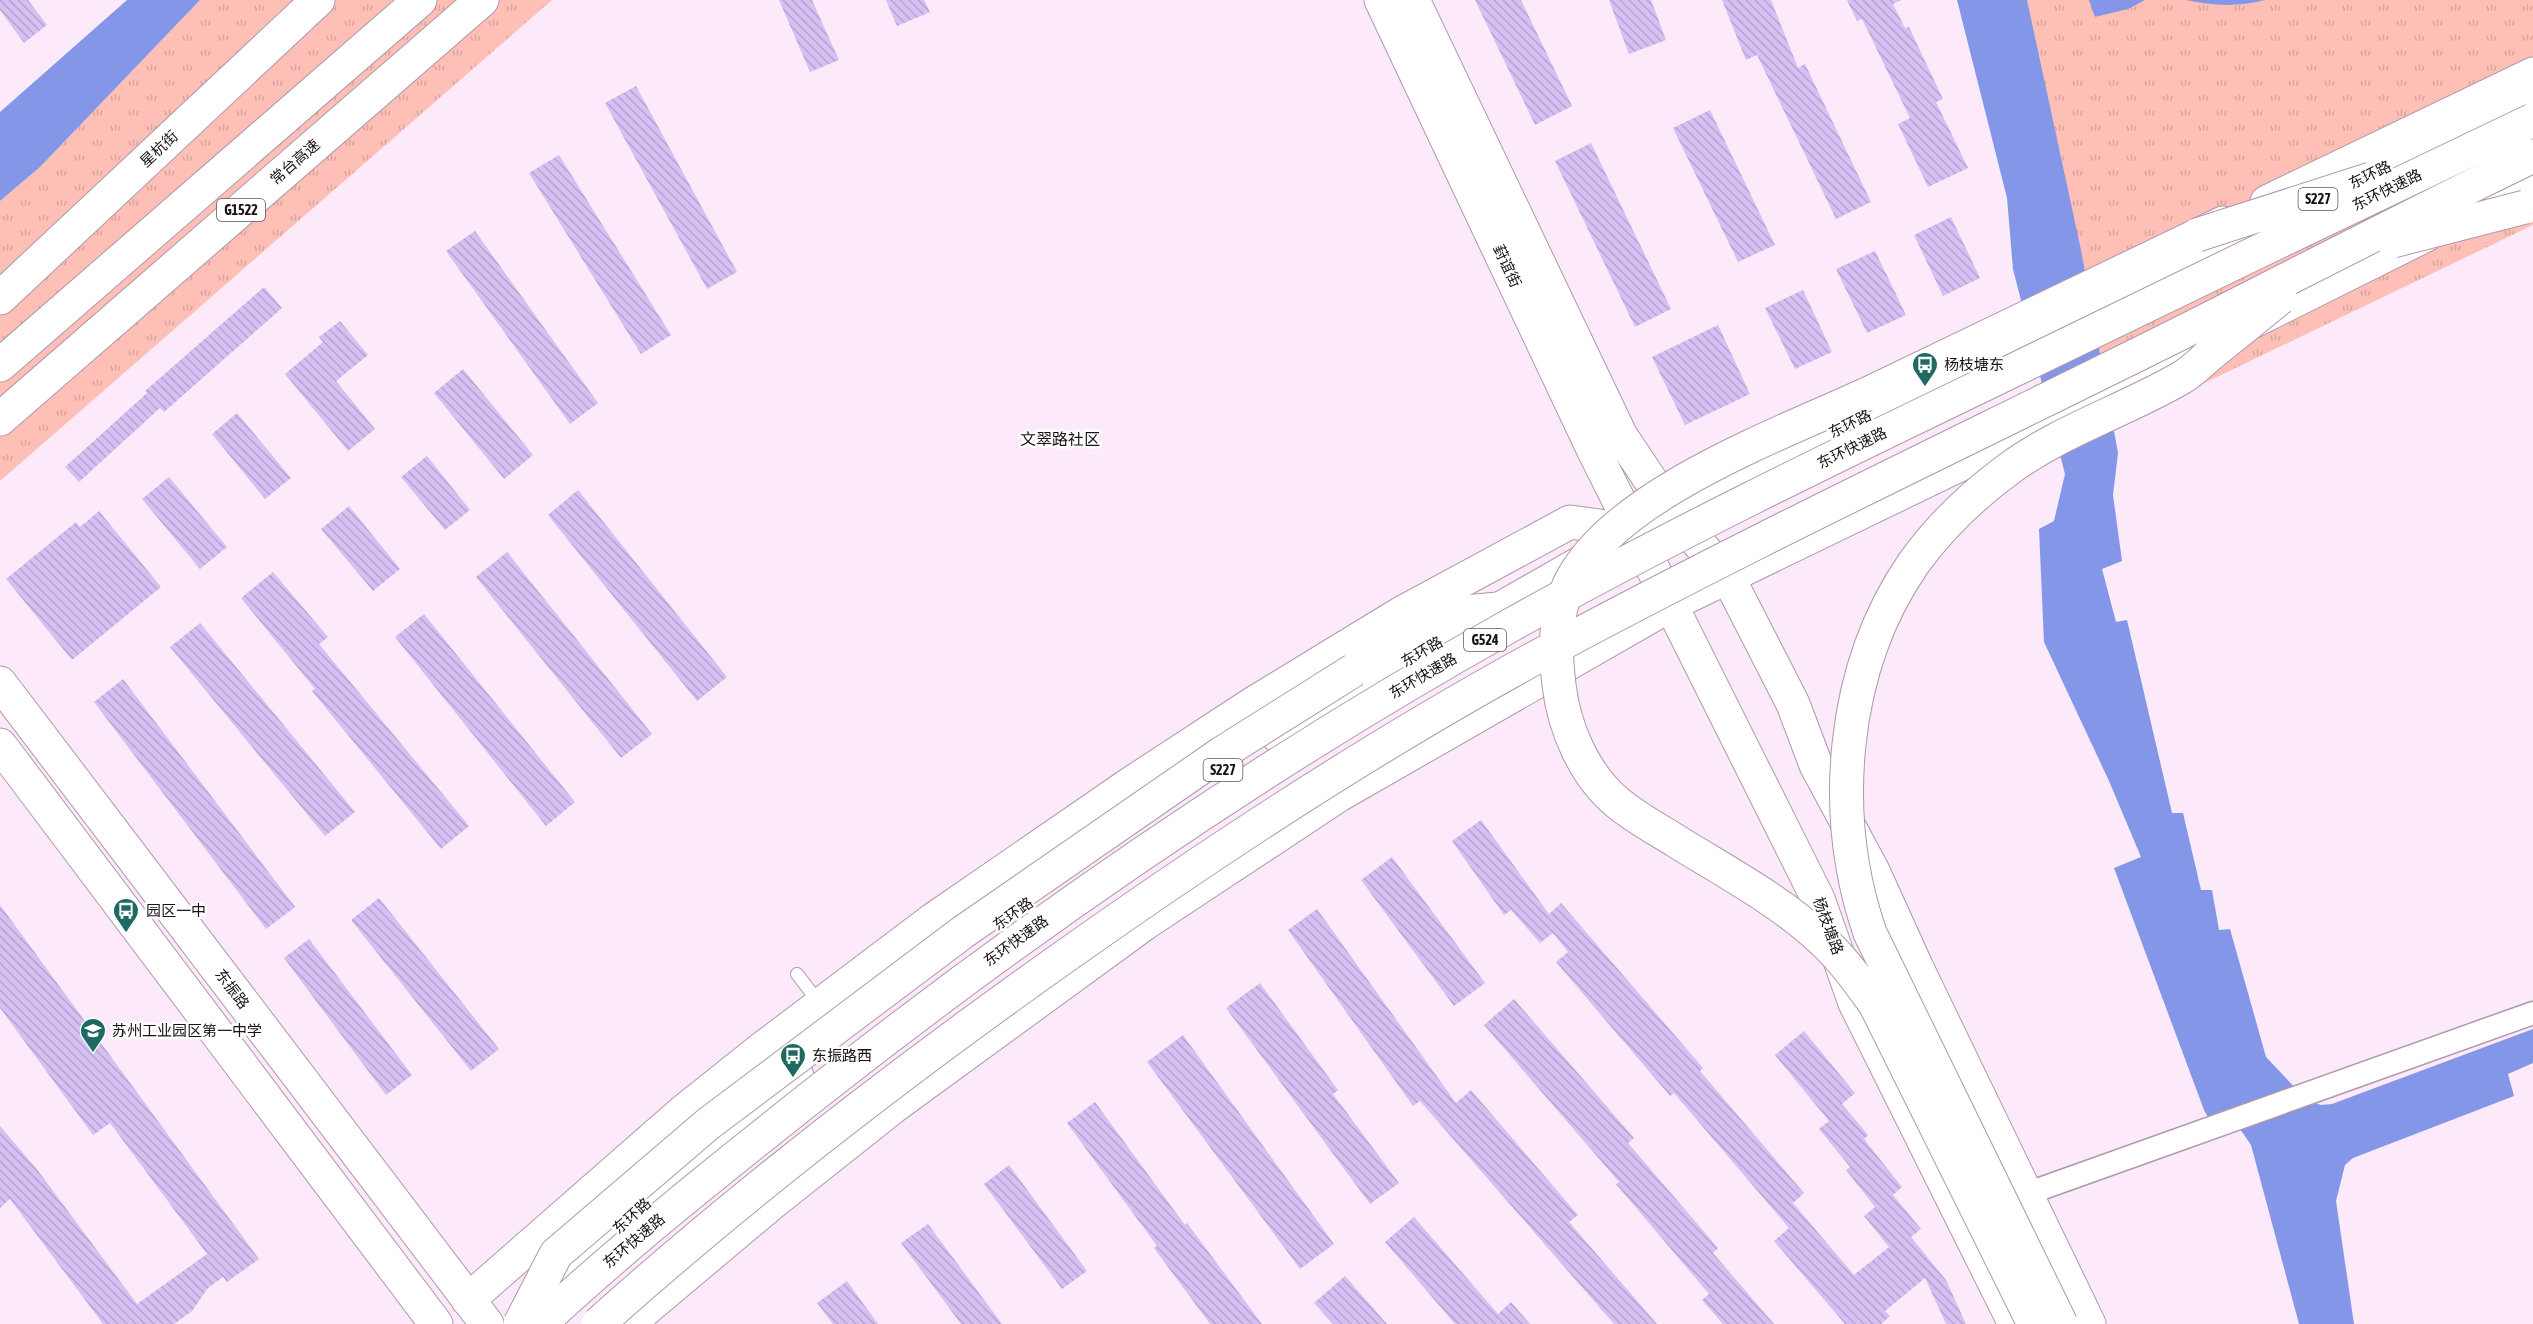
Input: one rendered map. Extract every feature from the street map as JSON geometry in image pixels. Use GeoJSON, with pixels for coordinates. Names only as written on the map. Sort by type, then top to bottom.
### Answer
{"type":"FeatureCollection","features":[{"type":"Feature","properties":{"kind":"main road","name":"星杭街"},"geometry":{"type":"LineString","coordinates":[[0,267],[285,0]]}},
{"type":"Feature","properties":{"kind":"main road","name":"星杭街"},"geometry":{"type":"LineString","coordinates":[[0,298],[318,0]]}},
{"type":"Feature","properties":{"kind":"main road"},"geometry":{"type":"LineString","coordinates":[[61,311],[267,113],[394,0]]}},
{"type":"Feature","properties":{"kind":"main road","name":"G1522"},"geometry":{"type":"LineString","coordinates":[[0,365],[420,0]]}},
{"type":"Feature","properties":{"kind":"main road","name":"常台高速"},"geometry":{"type":"LineString","coordinates":[[0,420],[482,0]]}},
{"type":"Feature","properties":{"kind":"main road","name":"葑谊街"},"geometry":{"type":"LineString","coordinates":[[1381,0],[1583,427],[1635,531]]}},
{"type":"Feature","properties":{"kind":"main road","name":"葑谊街"},"geometry":{"type":"LineString","coordinates":[[1413,0],[1621,436],[1671,511]]}},
{"type":"Feature","properties":{"kind":"main road"},"geometry":{"type":"LineString","coordinates":[[2034,1324],[1875,1004],[1858,980],[1822,939],[1777,905],[1635,816],[1611,796],[1588,768],[1574,740],[1560,693],[1556,639],[1565,596],[1584,561],[1630,516],[1672,487],[2533,74]]}},
{"type":"Feature","properties":{"kind":"main road","name":"东环路"},"geometry":{"type":"LineString","coordinates":[[511,1324],[719,1138],[837,1045],[969,944],[1229,766],[1343,698],[1671,511],[2018,342],[2533,97]]}},
{"type":"Feature","properties":{"kind":"main road"},"geometry":{"type":"LineString","coordinates":[[2197,236],[2494,138],[2533,114]]}},
{"type":"Feature","properties":{"kind":"main road","name":"东环快速路"},"geometry":{"type":"LineString","coordinates":[[540,1324],[584,1283],[736,1156],[974,972],[1113,873],[1305,747],[1510,626],[1736,504],[2533,120]]}},
{"type":"Feature","properties":{"kind":"main road"},"geometry":{"type":"LineString","coordinates":[[628,1324],[772,1203],[892,1107],[1144,924],[1339,795],[1672,604],[2120,387],[2527,167]]}},
{"type":"Feature","properties":{"kind":"main road","name":"G524"},"geometry":{"type":"LineString","coordinates":[[598,1324],[760,1187],[880,1091],[1134,907],[1308,793],[1530,661],[1748,546],[2330,257],[2527,167]]}},
{"type":"Feature","properties":{"kind":"main road"},"geometry":{"type":"LineString","coordinates":[[2061,1324],[1870,933],[1860,904],[1852,862],[1847,771],[1852,725],[1860,684],[1876,635],[1912,566],[1939,532],[2005,472],[2043,446],[2183,377],[2330,257],[2533,203]]}},
{"type":"Feature","properties":{"kind":"main road"},"geometry":{"type":"LineString","coordinates":[[1671,511],[1728,577],[1793,704],[1816,765],[1873,871],[1910,953],[2089,1324]]}},
{"type":"Feature","properties":{"kind":"main road"},"geometry":{"type":"LineString","coordinates":[[477,1312],[648,1143],[684,1111],[934,919],[1130,784],[1254,704],[1401,614],[1570,522],[1635,531]]}},
{"type":"Feature","properties":{"kind":"main road","name":"杨枝塘路"},"geometry":{"type":"LineString","coordinates":[[1635,531],[1818,899],[1856,1003],[2014,1324]]}},
{"type":"Feature","properties":{"kind":"main road"},"geometry":{"type":"LineString","coordinates":[[520,1324],[555,1254],[708,1124],[972,925],[1222,753],[1354,670],[1455,613],[1498,609]]}},
{"type":"Feature","properties":{"kind":"main road","name":"东振路"},"geometry":{"type":"LineString","coordinates":[[0,682],[477,1312]]}},
{"type":"Feature","properties":{"kind":"main road"},"geometry":{"type":"LineString","coordinates":[[1793,704],[1834,742],[1908,910],[1910,953]]}},
{"type":"Feature","properties":{"kind":"main road"},"geometry":{"type":"LineString","coordinates":[[0,745],[436,1324]]}},
{"type":"Feature","properties":{"kind":"main road"},"geometry":{"type":"LineString","coordinates":[[820,1005],[838,1028],[837,1045]]}},
{"type":"Feature","properties":{"kind":"main road"},"geometry":{"type":"LineString","coordinates":[[648,1143],[662,1150],[692,1150],[719,1138]]}},
{"type":"Feature","properties":{"kind":"street"},"geometry":{"type":"LineString","coordinates":[[2026,1194],[2533,1013]]}},
{"type":"Feature","properties":{"kind":"lane"},"geometry":{"type":"LineString","coordinates":[[797,974],[820,1005]]}},
{"type":"Feature","properties":{"kind":"green space"},"geometry":{"type":"Polygon","coordinates":[[[200,0],[552,0],[0,481],[0,201],[40,167],[200,0]]]}},
{"type":"Feature","properties":{"kind":"green space"},"geometry":{"type":"Polygon","coordinates":[[[2027,0],[2533,0],[2533,225],[2113,427],[2027,0]]]}},
{"type":"Feature","properties":{"kind":"water"},"geometry":{"type":"Polygon","coordinates":[[[127,0],[200,0],[40,167],[0,201],[0,112],[127,0]]]}},
{"type":"Feature","properties":{"kind":"water"},"geometry":{"type":"Polygon","coordinates":[[[1957,0],[2027,0],[2081,250],[2118,453],[2113,495],[2122,561],[2102,569],[2116,622],[2127,620],[2172,813],[2183,813],[2201,890],[2212,890],[2219,930],[2230,929],[2266,1057],[2310,1101],[2321,1105],[2332,1104],[2533,1029],[2533,1063],[2508,1074],[2514,1096],[2353,1158],[2345,1165],[2336,1201],[2354,1324],[2299,1324],[2251,1145],[2240,1129],[2219,1137],[2204,1110],[2114,868],[2141,857],[2109,781],[2044,642],[2039,529],[2054,521],[2065,474],[2013,269],[2007,198],[1957,0]]]}},
{"type":"Feature","properties":{"kind":"water"},"geometry":{"type":"Polygon","coordinates":[[[2089,0],[2145,0],[2128,9],[2095,17],[2089,0]]]}},
{"type":"Feature","properties":{"kind":"water"},"geometry":{"type":"Polygon","coordinates":[[[2186,0],[2265,0],[2226,5],[2186,0]]]}},
{"type":"Feature","properties":{"kind":"building"},"geometry":{"type":"Polygon","coordinates":[[[0,0],[28,0],[47,25],[24,43],[0,10],[0,0]]]}},
{"type":"Feature","properties":{"kind":"building"},"geometry":{"type":"Polygon","coordinates":[[[779,0],[812,0],[839,60],[810,72],[779,0]]]}},
{"type":"Feature","properties":{"kind":"building"},"geometry":{"type":"Polygon","coordinates":[[[886,0],[924,0],[930,12],[897,26],[886,0]]]}},
{"type":"Feature","properties":{"kind":"building"},"geometry":{"type":"Polygon","coordinates":[[[1475,0],[1521,0],[1572,106],[1535,125],[1475,0]]]}},
{"type":"Feature","properties":{"kind":"building"},"geometry":{"type":"Polygon","coordinates":[[[1609,0],[1651,0],[1666,40],[1629,54],[1609,0]]]}},
{"type":"Feature","properties":{"kind":"building"},"geometry":{"type":"Polygon","coordinates":[[[1722,0],[1771,0],[1798,68],[1805,64],[1871,202],[1836,219],[1757,55],[1746,60],[1722,0]]]}},
{"type":"Feature","properties":{"kind":"building"},"geometry":{"type":"Polygon","coordinates":[[[1847,0],[1901,0],[1893,4],[1905,28],[1909,27],[1943,99],[1936,102],[1968,168],[1928,187],[1898,124],[1910,118],[1862,19],[1857,21],[1847,0]]]}},
{"type":"Feature","properties":{"kind":"building"},"geometry":{"type":"Polygon","coordinates":[[[636,86],[737,272],[707,289],[605,103],[636,86]]]}},
{"type":"Feature","properties":{"kind":"building"},"geometry":{"type":"Polygon","coordinates":[[[1710,110],[1775,245],[1738,262],[1673,128],[1710,110]]]}},
{"type":"Feature","properties":{"kind":"building"},"geometry":{"type":"Polygon","coordinates":[[[1591,143],[1671,309],[1635,327],[1555,161],[1591,143]]]}},
{"type":"Feature","properties":{"kind":"building"},"geometry":{"type":"Polygon","coordinates":[[[559,155],[671,335],[641,354],[529,173],[559,155]]]}},
{"type":"Feature","properties":{"kind":"building"},"geometry":{"type":"Polygon","coordinates":[[[1951,217],[1980,278],[1943,296],[1914,235],[1951,217]]]}},
{"type":"Feature","properties":{"kind":"building"},"geometry":{"type":"Polygon","coordinates":[[[475,231],[598,403],[570,424],[446,251],[475,231]]]}},
{"type":"Feature","properties":{"kind":"building"},"geometry":{"type":"Polygon","coordinates":[[[1875,251],[1906,315],[1867,333],[1836,269],[1875,251]]]}},
{"type":"Feature","properties":{"kind":"building"},"geometry":{"type":"Polygon","coordinates":[[[264,287],[282,308],[164,412],[160,408],[79,482],[65,467],[147,393],[145,391],[264,287]]]}},
{"type":"Feature","properties":{"kind":"building"},"geometry":{"type":"Polygon","coordinates":[[[1803,290],[1832,352],[1795,369],[1765,308],[1803,290]]]}},
{"type":"Feature","properties":{"kind":"building"},"geometry":{"type":"Polygon","coordinates":[[[340,321],[368,355],[336,381],[375,429],[348,451],[285,374],[323,342],[319,337],[340,321]]]}},
{"type":"Feature","properties":{"kind":"building"},"geometry":{"type":"Polygon","coordinates":[[[1718,325],[1750,394],[1685,425],[1652,357],[1718,325]]]}},
{"type":"Feature","properties":{"kind":"building"},"geometry":{"type":"Polygon","coordinates":[[[463,369],[533,455],[504,479],[434,393],[463,369]]]}},
{"type":"Feature","properties":{"kind":"building"},"geometry":{"type":"Polygon","coordinates":[[[237,413],[291,478],[265,499],[212,434],[237,413]]]}},
{"type":"Feature","properties":{"kind":"building"},"geometry":{"type":"Polygon","coordinates":[[[427,456],[470,510],[445,530],[401,477],[427,456]]]}},
{"type":"Feature","properties":{"kind":"building"},"geometry":{"type":"Polygon","coordinates":[[[169,477],[227,547],[200,569],[142,499],[169,477]]]}},
{"type":"Feature","properties":{"kind":"building"},"geometry":{"type":"Polygon","coordinates":[[[578,490],[727,677],[697,701],[548,515],[578,490]]]}},
{"type":"Feature","properties":{"kind":"building"},"geometry":{"type":"Polygon","coordinates":[[[349,506],[400,569],[373,591],[321,529],[349,506]]]}},
{"type":"Feature","properties":{"kind":"building"},"geometry":{"type":"Polygon","coordinates":[[[99,511],[161,587],[72,660],[6,579],[76,522],[80,527],[99,511]]]}},
{"type":"Feature","properties":{"kind":"building"},"geometry":{"type":"Polygon","coordinates":[[[507,552],[652,734],[621,758],[476,577],[507,552]]]}},
{"type":"Feature","properties":{"kind":"building"},"geometry":{"type":"Polygon","coordinates":[[[273,572],[328,637],[319,644],[469,826],[441,849],[312,691],[315,689],[241,598],[273,572]]]}},
{"type":"Feature","properties":{"kind":"building"},"geometry":{"type":"Polygon","coordinates":[[[424,614],[575,802],[546,826],[395,637],[424,614]]]}},
{"type":"Feature","properties":{"kind":"building"},"geometry":{"type":"Polygon","coordinates":[[[200,623],[355,812],[325,836],[170,647],[200,623]]]}},
{"type":"Feature","properties":{"kind":"building"},"geometry":{"type":"Polygon","coordinates":[[[123,679],[295,907],[266,929],[94,702],[123,679]]]}},
{"type":"Feature","properties":{"kind":"building"},"geometry":{"type":"Polygon","coordinates":[[[1481,820],[1549,914],[1561,903],[1703,1068],[1700,1071],[1804,1193],[1793,1203],[1854,1275],[1889,1247],[1864,1216],[1875,1207],[1846,1170],[1850,1167],[1819,1129],[1829,1121],[1775,1055],[1804,1031],[1855,1093],[1842,1104],[1868,1135],[1864,1139],[1902,1187],[1893,1195],[1921,1229],[1911,1237],[1946,1280],[1966,1324],[1946,1324],[1925,1278],[1885,1311],[1890,1316],[1881,1324],[1845,1324],[1774,1241],[1789,1228],[1674,1093],[1670,1096],[1556,962],[1568,952],[1553,933],[1540,943],[1511,910],[1504,915],[1452,841],[1481,820]]]}},
{"type":"Feature","properties":{"kind":"building"},"geometry":{"type":"Polygon","coordinates":[[[1392,857],[1485,983],[1454,1006],[1361,880],[1392,857]]]}},
{"type":"Feature","properties":{"kind":"building"},"geometry":{"type":"Polygon","coordinates":[[[379,898],[499,1049],[471,1071],[351,920],[379,898]]]}},
{"type":"Feature","properties":{"kind":"building"},"geometry":{"type":"Polygon","coordinates":[[[0,905],[259,1259],[227,1282],[223,1277],[208,1288],[192,1311],[174,1324],[103,1324],[10,1199],[0,1208],[0,1126],[36,1168],[137,1304],[207,1254],[110,1123],[93,1135],[0,1008],[0,905]]]}},
{"type":"Feature","properties":{"kind":"building"},"geometry":{"type":"Polygon","coordinates":[[[1317,909],[1456,1103],[1471,1090],[1578,1215],[1569,1222],[1657,1324],[1614,1324],[1420,1101],[1413,1106],[1288,930],[1317,909]]]}},
{"type":"Feature","properties":{"kind":"building"},"geometry":{"type":"Polygon","coordinates":[[[309,939],[412,1075],[386,1095],[284,958],[309,939]]]}},
{"type":"Feature","properties":{"kind":"building"},"geometry":{"type":"Polygon","coordinates":[[[1260,983],[1338,1090],[1333,1094],[1399,1183],[1370,1204],[1226,1008],[1260,983]]]}},
{"type":"Feature","properties":{"kind":"building"},"geometry":{"type":"Polygon","coordinates":[[[1514,999],[1634,1138],[1628,1143],[1718,1248],[1713,1253],[1774,1324],[1723,1324],[1702,1300],[1709,1294],[1616,1184],[1619,1182],[1484,1025],[1514,999]]]}},
{"type":"Feature","properties":{"kind":"building"},"geometry":{"type":"Polygon","coordinates":[[[1183,1035],[1334,1244],[1300,1269],[1147,1062],[1183,1035]]]}},
{"type":"Feature","properties":{"kind":"building"},"geometry":{"type":"Polygon","coordinates":[[[1095,1102],[1185,1225],[1187,1223],[1262,1324],[1210,1324],[1154,1248],[1157,1246],[1067,1123],[1095,1102]]]}},
{"type":"Feature","properties":{"kind":"building"},"geometry":{"type":"Polygon","coordinates":[[[1009,1165],[1087,1271],[1062,1289],[984,1184],[1009,1165]]]}},
{"type":"Feature","properties":{"kind":"building"},"geometry":{"type":"Polygon","coordinates":[[[1414,1217],[1498,1314],[1511,1302],[1530,1324],[1455,1324],[1385,1242],[1414,1217]]]}},
{"type":"Feature","properties":{"kind":"building"},"geometry":{"type":"Polygon","coordinates":[[[928,1224],[1002,1324],[961,1324],[901,1243],[928,1224]]]}},
{"type":"Feature","properties":{"kind":"building"},"geometry":{"type":"Polygon","coordinates":[[[1345,1276],[1387,1324],[1333,1324],[1314,1303],[1345,1276]]]}},
{"type":"Feature","properties":{"kind":"building"},"geometry":{"type":"Polygon","coordinates":[[[847,1281],[878,1324],[833,1324],[817,1303],[847,1281]]]}},
{"type":"Feature","properties":{"kind":"place","name":"杨枝塘东"},"geometry":{"type":"Point","coordinates":[1925,388]}},
{"type":"Feature","properties":{"kind":"place","name":"园区一中"},"geometry":{"type":"Point","coordinates":[126,934]}},
{"type":"Feature","properties":{"kind":"place","name":"苏州工业园区第一中学"},"geometry":{"type":"Point","coordinates":[93,1054]}},
{"type":"Feature","properties":{"kind":"place","name":"东振路西"},"geometry":{"type":"Point","coordinates":[793,1079]}},
{"type":"Feature","properties":{"kind":"district","name":"文翠路社区"},"geometry":{"type":"Point","coordinates":[1060,439]}}]}
